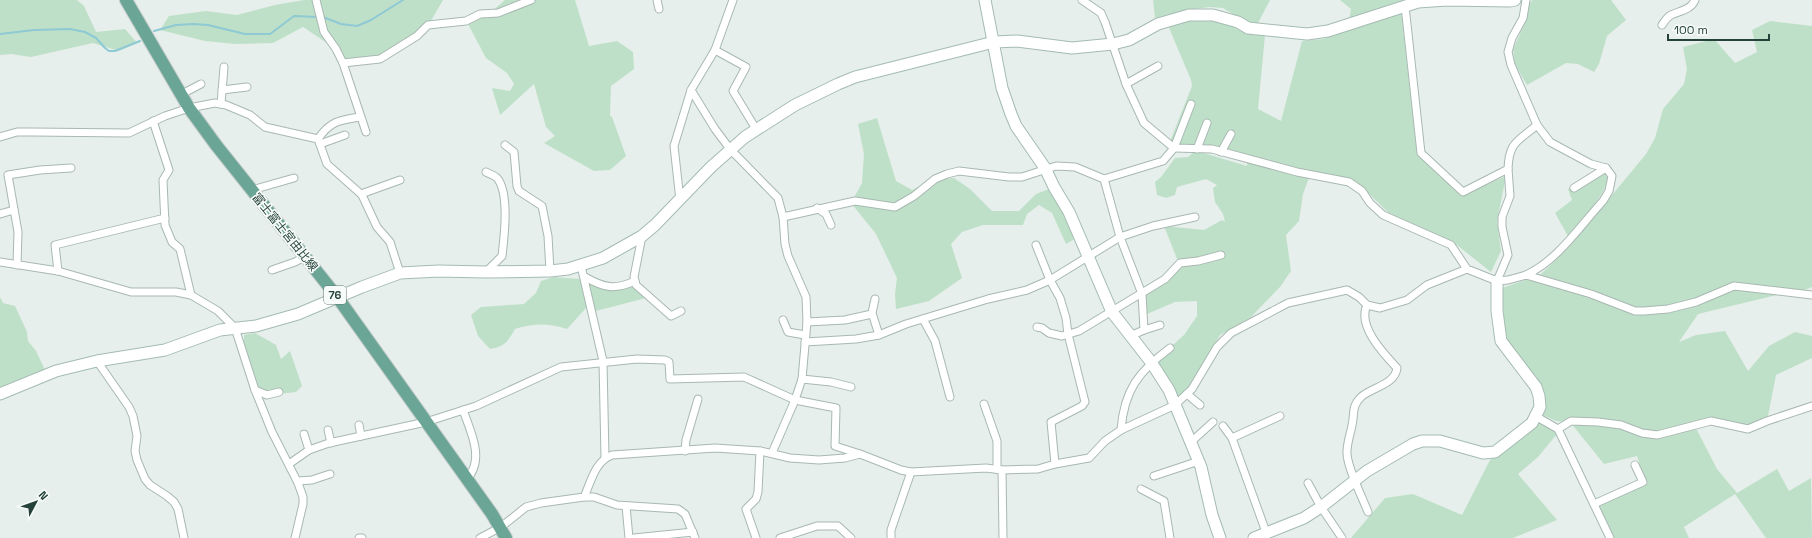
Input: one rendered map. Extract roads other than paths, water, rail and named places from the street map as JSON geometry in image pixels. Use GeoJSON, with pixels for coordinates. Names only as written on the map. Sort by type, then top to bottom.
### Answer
{"type":"FeatureCollection","features":[{"type":"Feature","properties":{"kind":"main road","name":"富士富士宮由比線"},"geometry":{"type":"LineString","coordinates":[[126,0],[189,108],[216,145],[338,298],[501,527],[506,538]]}},
{"type":"Feature","properties":{"kind":"street"},"geometry":{"type":"LineString","coordinates":[[316,0],[324,32],[336,49],[343,63],[366,132]]}},
{"type":"Feature","properties":{"kind":"street"},"geometry":{"type":"LineString","coordinates":[[343,63],[380,60],[417,36],[428,25],[466,21],[480,14],[498,13],[531,0]]}},
{"type":"Feature","properties":{"kind":"street"},"geometry":{"type":"LineString","coordinates":[[657,0],[659,9]]}},
{"type":"Feature","properties":{"kind":"street"},"geometry":{"type":"LineString","coordinates":[[680,200],[674,146],[691,90],[715,50],[733,0]]}},
{"type":"Feature","properties":{"kind":"street"},"geometry":{"type":"LineString","coordinates":[[985,0],[1002,88],[1010,114],[1016,126],[1045,168],[1069,212],[1089,256],[1100,288],[1112,312],[1163,378],[1199,461],[1205,479],[1212,515],[1220,538]]}},
{"type":"Feature","properties":{"kind":"street"},"geometry":{"type":"LineString","coordinates":[[1082,0],[1101,13],[1126,84],[1144,123],[1174,148],[1212,150],[1297,172],[1349,182],[1362,192],[1370,203],[1390,219],[1451,245],[1467,269],[1496,281],[1508,280],[1526,274],[1543,265],[1556,253],[1603,201],[1609,191],[1612,176],[1606,168],[1591,164],[1550,142],[1537,125],[1511,65],[1508,52],[1512,38],[1522,18],[1526,0]]}},
{"type":"Feature","properties":{"kind":"street"},"geometry":{"type":"LineString","coordinates":[[0,394],[56,371],[97,361],[165,350],[220,330],[256,326],[309,311],[400,273],[439,271],[550,271],[581,266],[603,258],[642,236],[655,225],[730,149],[756,129],[795,105],[855,77],[994,42],[1017,41],[1072,48],[1113,44],[1129,40],[1158,24],[1189,16],[1212,15],[1238,22],[1248,28],[1307,34],[1328,32],[1418,2],[1447,0],[1492,2],[1515,0]]}},
{"type":"Feature","properties":{"kind":"street"},"geometry":{"type":"LineString","coordinates":[[1662,25],[1669,16],[1683,11],[1694,3],[1695,0]]}},
{"type":"Feature","properties":{"kind":"street"},"geometry":{"type":"LineString","coordinates":[[1405,6],[1421,153],[1463,192],[1508,169]]}},
{"type":"Feature","properties":{"kind":"street"},"geometry":{"type":"LineString","coordinates":[[715,50],[746,68],[733,91],[756,129]]}},
{"type":"Feature","properties":{"kind":"street"},"geometry":{"type":"LineString","coordinates":[[1126,84],[1158,66]]}},
{"type":"Feature","properties":{"kind":"street"},"geometry":{"type":"LineString","coordinates":[[221,104],[224,67]]}},
{"type":"Feature","properties":{"kind":"street"},"geometry":{"type":"LineString","coordinates":[[182,94],[200,84]]}},
{"type":"Feature","properties":{"kind":"street"},"geometry":{"type":"LineString","coordinates":[[222,90],[247,87]]}},
{"type":"Feature","properties":{"kind":"street"},"geometry":{"type":"LineString","coordinates":[[691,90],[715,130],[730,149],[778,198],[788,256],[806,297],[807,322],[802,380],[772,453]]}},
{"type":"Feature","properties":{"kind":"street"},"geometry":{"type":"LineString","coordinates":[[0,137],[17,132],[129,133],[153,121],[204,104],[221,104],[250,115],[265,127],[319,142],[345,135]]}},
{"type":"Feature","properties":{"kind":"street"},"geometry":{"type":"LineString","coordinates":[[782,217],[817,208],[855,201],[895,207],[914,196],[935,179],[947,174],[959,172],[1022,177],[1045,168],[1056,166],[1075,167],[1104,179],[1162,161],[1174,148],[1191,104]]}},
{"type":"Feature","properties":{"kind":"street"},"geometry":{"type":"LineString","coordinates":[[360,117],[340,120],[324,131],[319,142],[327,164],[361,194],[376,227],[390,242],[400,273]]}},
{"type":"Feature","properties":{"kind":"street"},"geometry":{"type":"LineString","coordinates":[[153,121],[169,170],[163,180],[165,225],[172,242],[180,249],[191,296]]}},
{"type":"Feature","properties":{"kind":"street"},"geometry":{"type":"LineString","coordinates":[[1197,149],[1207,123]]}},
{"type":"Feature","properties":{"kind":"street"},"geometry":{"type":"LineString","coordinates":[[1254,538],[1304,518],[1321,507],[1355,480],[1413,444],[1432,440],[1449,442],[1483,453],[1495,452],[1532,423],[1537,417],[1540,407],[1536,387],[1501,341],[1497,311],[1496,281],[1508,255],[1502,227],[1502,217],[1510,196],[1508,169],[1509,156],[1512,146],[1537,125]]}},
{"type":"Feature","properties":{"kind":"street"},"geometry":{"type":"LineString","coordinates":[[1221,152],[1231,134]]}},
{"type":"Feature","properties":{"kind":"street"},"geometry":{"type":"LineString","coordinates":[[506,145],[514,152],[517,186],[519,191],[542,206],[548,236],[550,271]]}},
{"type":"Feature","properties":{"kind":"street"},"geometry":{"type":"LineString","coordinates":[[17,265],[18,232],[8,175],[40,170],[71,168]]}},
{"type":"Feature","properties":{"kind":"street"},"geometry":{"type":"LineString","coordinates":[[1574,188],[1606,168]]}},
{"type":"Feature","properties":{"kind":"street"},"geometry":{"type":"LineString","coordinates":[[486,172],[496,177],[501,185],[504,194],[505,225],[502,256],[486,272]]}},
{"type":"Feature","properties":{"kind":"street"},"geometry":{"type":"LineString","coordinates":[[252,190],[294,178]]}},
{"type":"Feature","properties":{"kind":"street"},"geometry":{"type":"LineString","coordinates":[[1104,179],[1120,237],[1142,294],[1144,330]]}},
{"type":"Feature","properties":{"kind":"street"},"geometry":{"type":"LineString","coordinates":[[361,194],[400,180]]}},
{"type":"Feature","properties":{"kind":"street"},"geometry":{"type":"LineString","coordinates":[[817,208],[826,214],[832,225]]}},
{"type":"Feature","properties":{"kind":"street"},"geometry":{"type":"LineString","coordinates":[[0,214],[14,210]]}},
{"type":"Feature","properties":{"kind":"street"},"geometry":{"type":"LineString","coordinates":[[783,320],[788,332],[805,339],[856,339],[879,335],[922,319],[988,299],[1027,290],[1050,280],[1120,237],[1154,226],[1194,217]]}},
{"type":"Feature","properties":{"kind":"street"},"geometry":{"type":"LineString","coordinates":[[58,271],[55,245],[165,218]]}},
{"type":"Feature","properties":{"kind":"street"},"geometry":{"type":"LineString","coordinates":[[642,236],[634,276],[636,285],[670,316],[681,311]]}},
{"type":"Feature","properties":{"kind":"street"},"geometry":{"type":"LineString","coordinates":[[1036,245],[1050,280],[1060,298],[1086,402],[1082,406],[1051,422],[1055,464]]}},
{"type":"Feature","properties":{"kind":"street"},"geometry":{"type":"LineString","coordinates":[[1037,327],[1062,336],[1079,331],[1165,279],[1180,263],[1198,261],[1221,255]]}},
{"type":"Feature","properties":{"kind":"street"},"geometry":{"type":"LineString","coordinates":[[272,270],[295,262],[306,256]]}},
{"type":"Feature","properties":{"kind":"street"},"geometry":{"type":"LineString","coordinates":[[0,262],[58,271],[131,292],[176,292],[191,296],[218,311],[235,328],[255,390],[272,432],[298,481],[300,497],[303,504],[295,538]]}},
{"type":"Feature","properties":{"kind":"street"},"geometry":{"type":"LineString","coordinates":[[581,266],[585,277],[603,361],[605,458]]}},
{"type":"Feature","properties":{"kind":"street"},"geometry":{"type":"LineString","coordinates":[[289,464],[309,450],[331,443],[426,422],[476,406],[560,366],[637,359],[665,360],[669,362],[670,379],[744,377],[795,400],[836,408],[835,446],[901,470],[911,472],[986,468],[999,470],[1038,468],[1089,458],[1104,441],[1121,430],[1175,405],[1192,390],[1217,347],[1231,333],[1259,317],[1297,300],[1347,290],[1359,297],[1367,305],[1380,308],[1408,300],[1427,285],[1467,269]]}},
{"type":"Feature","properties":{"kind":"street"},"geometry":{"type":"LineString","coordinates":[[1526,274],[1591,294],[1635,311],[1668,309],[1696,302],[1734,286],[1812,295]]}},
{"type":"Feature","properties":{"kind":"street"},"geometry":{"type":"LineString","coordinates":[[585,277],[598,284],[615,288],[635,281]]}},
{"type":"Feature","properties":{"kind":"street"},"geometry":{"type":"LineString","coordinates":[[875,299],[872,314],[879,335]]}},
{"type":"Feature","properties":{"kind":"street"},"geometry":{"type":"LineString","coordinates":[[1367,305],[1364,311],[1364,318],[1376,345],[1397,368],[1396,374],[1392,379],[1360,399],[1353,410],[1354,418],[1346,453],[1368,512]]}},
{"type":"Feature","properties":{"kind":"street"},"geometry":{"type":"LineString","coordinates":[[807,322],[845,320],[872,314]]}},
{"type":"Feature","properties":{"kind":"street"},"geometry":{"type":"LineString","coordinates":[[922,319],[935,341],[950,397]]}},
{"type":"Feature","properties":{"kind":"street"},"geometry":{"type":"LineString","coordinates":[[1130,336],[1160,325]]}},
{"type":"Feature","properties":{"kind":"street"},"geometry":{"type":"LineString","coordinates":[[1121,430],[1127,397],[1141,373],[1151,362],[1170,348]]}},
{"type":"Feature","properties":{"kind":"street"},"geometry":{"type":"LineString","coordinates":[[97,361],[129,407],[133,416],[137,436],[135,451],[145,479],[150,485],[174,502],[178,509],[184,538]]}},
{"type":"Feature","properties":{"kind":"street"},"geometry":{"type":"LineString","coordinates":[[802,380],[831,382],[851,387]]}},
{"type":"Feature","properties":{"kind":"street"},"geometry":{"type":"LineString","coordinates":[[255,390],[267,395],[279,392]]}},
{"type":"Feature","properties":{"kind":"street"},"geometry":{"type":"LineString","coordinates":[[1187,394],[1200,405]]}},
{"type":"Feature","properties":{"kind":"street"},"geometry":{"type":"LineString","coordinates":[[685,451],[686,440],[698,399]]}},
{"type":"Feature","properties":{"kind":"street"},"geometry":{"type":"LineString","coordinates":[[984,404],[997,441],[1003,538]]}},
{"type":"Feature","properties":{"kind":"street"},"geometry":{"type":"LineString","coordinates":[[1558,429],[1571,421],[1621,425],[1648,435],[1657,435],[1711,421],[1748,429],[1812,406]]}},
{"type":"Feature","properties":{"kind":"street"},"geometry":{"type":"LineString","coordinates":[[463,410],[474,442],[476,457],[474,472],[467,479]]}},
{"type":"Feature","properties":{"kind":"street"},"geometry":{"type":"LineString","coordinates":[[1232,438],[1280,416]]}},
{"type":"Feature","properties":{"kind":"street"},"geometry":{"type":"LineString","coordinates":[[1537,417],[1558,429],[1610,538]]}},
{"type":"Feature","properties":{"kind":"street"},"geometry":{"type":"LineString","coordinates":[[1191,442],[1213,422]]}},
{"type":"Feature","properties":{"kind":"street"},"geometry":{"type":"LineString","coordinates":[[358,425],[361,436]]}},
{"type":"Feature","properties":{"kind":"street"},"geometry":{"type":"LineString","coordinates":[[1223,426],[1232,438],[1266,532]]}},
{"type":"Feature","properties":{"kind":"street"},"geometry":{"type":"LineString","coordinates":[[328,430],[331,443]]}},
{"type":"Feature","properties":{"kind":"street"},"geometry":{"type":"LineString","coordinates":[[304,434],[309,450]]}},
{"type":"Feature","properties":{"kind":"street"},"geometry":{"type":"LineString","coordinates":[[584,497],[598,466],[605,458],[612,455],[715,448],[760,451],[790,458],[819,460],[845,458],[860,454]]}},
{"type":"Feature","properties":{"kind":"street"},"geometry":{"type":"LineString","coordinates":[[756,538],[746,509],[756,499],[758,492],[760,451]]}},
{"type":"Feature","properties":{"kind":"street"},"geometry":{"type":"LineString","coordinates":[[1154,476],[1199,461]]}},
{"type":"Feature","properties":{"kind":"street"},"geometry":{"type":"LineString","coordinates":[[1594,504],[1643,482],[1635,465]]}},
{"type":"Feature","properties":{"kind":"street"},"geometry":{"type":"LineString","coordinates":[[891,538],[891,530],[911,472]]}},
{"type":"Feature","properties":{"kind":"street"},"geometry":{"type":"LineString","coordinates":[[298,481],[312,480],[330,474]]}},
{"type":"Feature","properties":{"kind":"street"},"geometry":{"type":"LineString","coordinates":[[1308,483],[1321,507],[1342,538]]}},
{"type":"Feature","properties":{"kind":"street"},"geometry":{"type":"LineString","coordinates":[[1141,488],[1164,501],[1170,538]]}},
{"type":"Feature","properties":{"kind":"street"},"geometry":{"type":"LineString","coordinates":[[480,538],[501,527],[526,507],[541,503],[584,497],[594,497],[617,505],[678,509],[685,514],[694,535],[634,538]]}},
{"type":"Feature","properties":{"kind":"street"},"geometry":{"type":"LineString","coordinates":[[626,506],[629,538]]}},
{"type":"Feature","properties":{"kind":"street"},"geometry":{"type":"LineString","coordinates":[[780,538],[817,526],[838,526],[851,538]]}},
{"type":"Feature","properties":{"kind":"waterway"},"geometry":{"type":"LineString","coordinates":[[323,17],[341,24],[357,26],[371,20],[403,0]]}},
{"type":"Feature","properties":{"kind":"waterway"},"geometry":{"type":"LineString","coordinates":[[154,31],[176,25],[193,24],[208,25],[245,34],[270,34],[294,16],[318,17]]}},
{"type":"Feature","properties":{"kind":"waterway"},"geometry":{"type":"LineString","coordinates":[[0,34],[34,30],[70,29],[85,32],[96,38],[109,51],[115,51],[140,41]]}}]}
